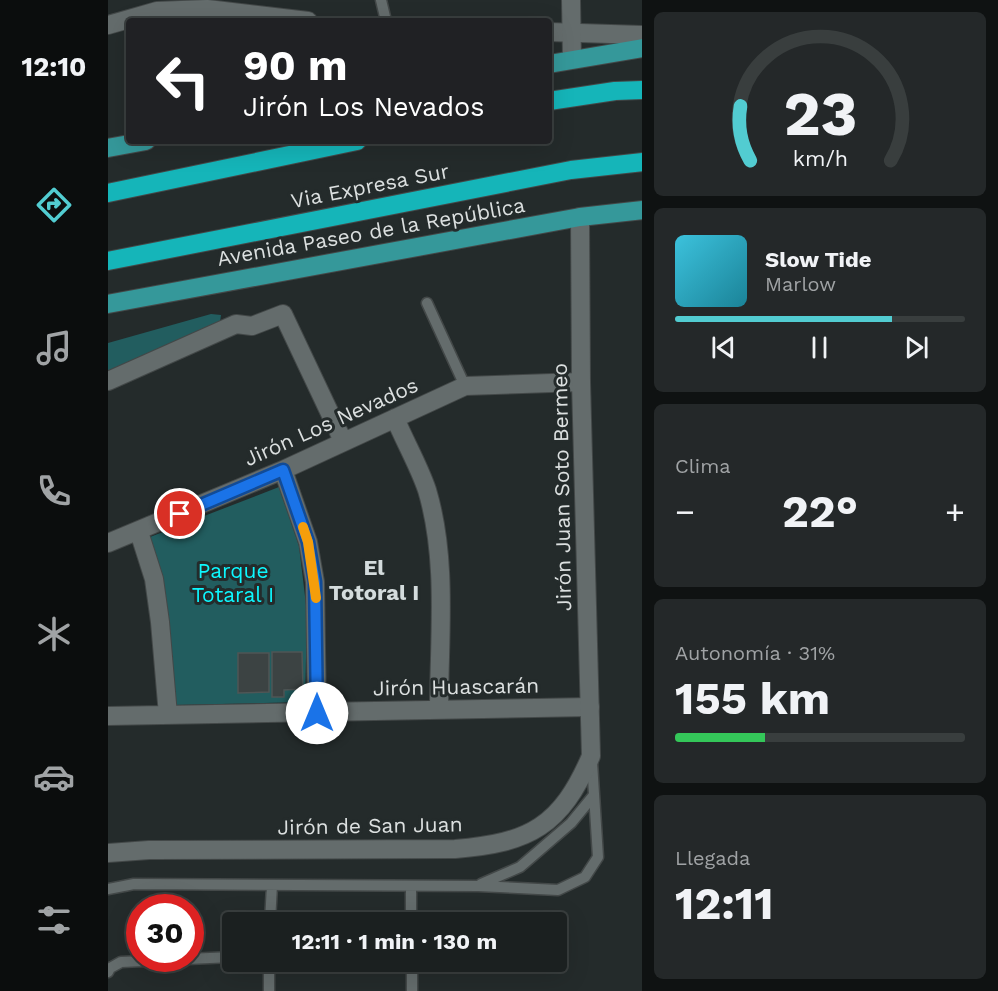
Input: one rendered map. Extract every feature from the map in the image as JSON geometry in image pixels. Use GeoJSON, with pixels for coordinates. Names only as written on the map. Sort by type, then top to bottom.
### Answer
{"type":"FeatureCollection","features":[{"type":"Feature","properties":{"kind":"highway"},"geometry":{"type":"LineString","coordinates":[[552,102],[615,91],[642,90]]}},
{"type":"Feature","properties":{"kind":"highway"},"geometry":{"type":"LineString","coordinates":[[108,193],[343,144]]}},
{"type":"Feature","properties":{"kind":"highway","name":"Via Expresa Sur"},"geometry":{"type":"LineString","coordinates":[[108,261],[571,170],[642,162]]}},
{"type":"Feature","properties":{"kind":"main road"},"geometry":{"type":"LineString","coordinates":[[552,63],[642,48]]}},
{"type":"Feature","properties":{"kind":"main road"},"geometry":{"type":"LineString","coordinates":[[108,148],[130,144]]}},
{"type":"Feature","properties":{"kind":"main road","name":"Avenida Paseo de la República"},"geometry":{"type":"LineString","coordinates":[[108,304],[580,217],[642,210]]}},
{"type":"Feature","properties":{"kind":"street"},"geometry":{"type":"LineString","coordinates":[[571,0],[572,59]]}},
{"type":"Feature","properties":{"kind":"street"},"geometry":{"type":"LineString","coordinates":[[132,18],[157,11],[207,9],[283,18]]}},
{"type":"Feature","properties":{"kind":"street"},"geometry":{"type":"LineString","coordinates":[[108,25],[126,20]]}},
{"type":"Feature","properties":{"kind":"street"},"geometry":{"type":"LineString","coordinates":[[552,32],[642,35]]}},
{"type":"Feature","properties":{"kind":"street","name":"Jirón Juan Soto Bermeo"},"geometry":{"type":"LineString","coordinates":[[580,217],[581,382],[591,756]]}},
{"type":"Feature","properties":{"kind":"street"},"geometry":{"type":"LineString","coordinates":[[108,381],[236,324],[252,326],[283,314],[343,441]]}},
{"type":"Feature","properties":{"kind":"street","name":"Jirón Los Nevados"},"geometry":{"type":"LineString","coordinates":[[108,543],[283,470],[465,386],[581,382]]}},
{"type":"Feature","properties":{"kind":"street"},"geometry":{"type":"LineString","coordinates":[[395,418],[426,489],[435,528],[440,566],[439,710]]}},
{"type":"Feature","properties":{"kind":"street"},"geometry":{"type":"LineString","coordinates":[[283,470],[308,542],[315,582],[317,713]]}},
{"type":"Feature","properties":{"kind":"street"},"geometry":{"type":"LineString","coordinates":[[139,532],[154,579],[168,715]]}},
{"type":"Feature","properties":{"kind":"street","name":"Jirón Huascarán"},"geometry":{"type":"LineString","coordinates":[[108,716],[590,707]]}},
{"type":"Feature","properties":{"kind":"street","name":"Jirón de San Juan"},"geometry":{"type":"LineString","coordinates":[[108,853],[149,850],[455,849],[493,846],[527,835],[558,813],[578,787],[591,756]]}},
{"type":"Feature","properties":{"kind":"lane"},"geometry":{"type":"LineString","coordinates":[[381,0],[385,18]]}},
{"type":"Feature","properties":{"kind":"lane"},"geometry":{"type":"LineString","coordinates":[[427,303],[465,386]]}},
{"type":"Feature","properties":{"kind":"lane"},"geometry":{"type":"LineString","coordinates":[[108,889],[134,884],[478,886],[558,890],[585,877],[598,857],[591,756]]}},
{"type":"Feature","properties":{"kind":"lane"},"geometry":{"type":"LineString","coordinates":[[478,886],[520,867],[572,824],[594,795]]}},
{"type":"Feature","properties":{"kind":"lane"},"geometry":{"type":"LineString","coordinates":[[271,912],[272,885]]}},
{"type":"Feature","properties":{"kind":"lane"},"geometry":{"type":"LineString","coordinates":[[411,886],[411,912]]}},
{"type":"Feature","properties":{"kind":"lane"},"geometry":{"type":"LineString","coordinates":[[108,972],[110,968],[121,962],[222,957]]}},
{"type":"Feature","properties":{"kind":"lane"},"geometry":{"type":"LineString","coordinates":[[269,972],[269,991]]}},
{"type":"Feature","properties":{"kind":"lane"},"geometry":{"type":"LineString","coordinates":[[412,972],[412,991]]}},
{"type":"Feature","properties":{"kind":"green space"},"geometry":{"type":"Polygon","coordinates":[[[211,314],[221,315],[220,322],[108,374],[108,343],[211,314]]]}},
{"type":"Feature","properties":{"kind":"green space","name":"Parque Totaral I"},"geometry":{"type":"Polygon","coordinates":[[[279,487],[299,546],[307,613],[305,702],[176,705],[167,607],[150,537],[279,487]]]}},
{"type":"Feature","properties":{"kind":"building"},"geometry":{"type":"Polygon","coordinates":[[[272,652],[302,652],[303,689],[284,690],[284,697],[272,697],[272,652]]]}},
{"type":"Feature","properties":{"kind":"building"},"geometry":{"type":"Polygon","coordinates":[[[238,653],[269,653],[269,692],[238,693],[238,653]]]}},
{"type":"Feature","properties":{"kind":"slow traffic"},"geometry":{"type":"LineString","coordinates":[[303,527],[308,542],[316,598]]}},
{"type":"Feature","properties":{"kind":"district","name":"El Totoral I"},"geometry":{"type":"Point","coordinates":[374,580]}},
{"type":"Feature","properties":{"kind":"route"},"geometry":{"type":"LineString","coordinates":[[180,514],[283,470],[308,542],[315,582],[317,713]]}}]}
